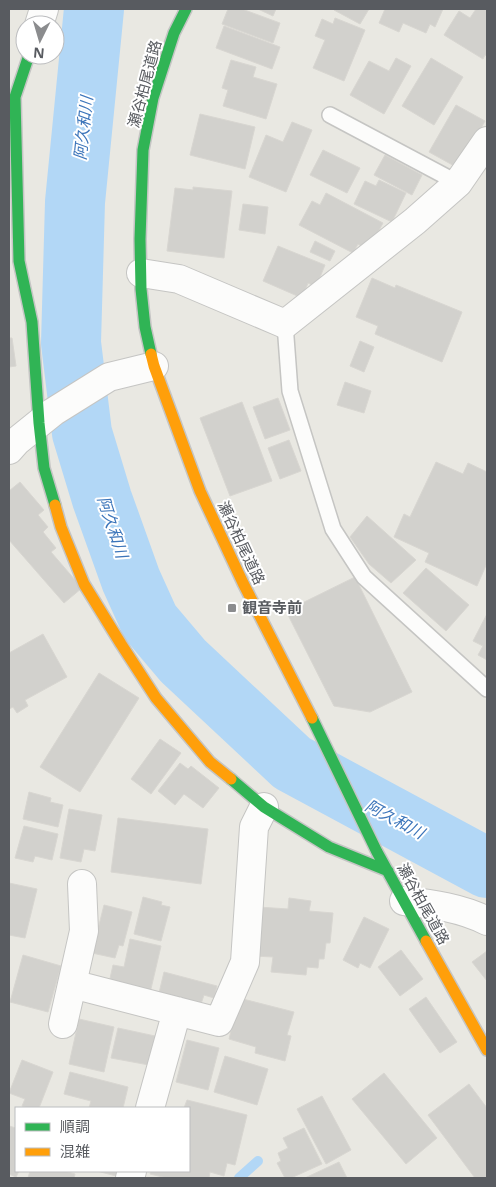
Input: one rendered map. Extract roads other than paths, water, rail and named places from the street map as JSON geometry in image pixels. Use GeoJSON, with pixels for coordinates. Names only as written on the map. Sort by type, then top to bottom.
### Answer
{"type":"FeatureCollection","features":[{"type":"Feature","properties":{"kind":"main road","name":"瀬谷柏尾道路"},"geometry":{"type":"LineString","coordinates":[[186,9],[174,33],[153,98],[143,150],[140,239],[141,274],[145,327],[154,366],[200,491],[243,583],[327,747],[377,852],[487,1050]]}},
{"type":"Feature","properties":{"kind":"main road"},"geometry":{"type":"LineString","coordinates":[[26,65],[15,97],[19,261],[32,322],[46,418],[44,468],[61,527],[84,584],[156,698],[210,762],[264,807],[329,847],[388,871]]}},
{"type":"Feature","properties":{"kind":"street"},"geometry":{"type":"LineString","coordinates":[[141,274],[178,279],[285,324],[415,221],[458,183],[487,141]]}},
{"type":"Feature","properties":{"kind":"street"},"geometry":{"type":"LineString","coordinates":[[12,442],[109,377],[154,366]]}},
{"type":"Feature","properties":{"kind":"street"},"geometry":{"type":"LineString","coordinates":[[72,984],[219,1022],[245,962],[254,827],[264,807]]}},
{"type":"Feature","properties":{"kind":"street"},"geometry":{"type":"LineString","coordinates":[[63,1024],[84,931],[82,884]]}},
{"type":"Feature","properties":{"kind":"street"},"geometry":{"type":"LineString","coordinates":[[404,902],[433,904],[477,916],[487,921]]}},
{"type":"Feature","properties":{"kind":"street"},"geometry":{"type":"LineString","coordinates":[[150,1107],[176,1011]]}},
{"type":"Feature","properties":{"kind":"lane"},"geometry":{"type":"LineString","coordinates":[[330,116],[458,183]]}},
{"type":"Feature","properties":{"kind":"lane"},"geometry":{"type":"LineString","coordinates":[[285,324],[290,391],[334,529],[364,578],[487,689]]}},
{"type":"Feature","properties":{"kind":"waterway","name":"阿久和川"},"geometry":{"type":"LineString","coordinates":[[94,9],[75,202],[71,343],[82,433],[102,499],[131,580],[150,622],[183,661],[292,763],[487,868]]}},
{"type":"Feature","properties":{"kind":"waterway"},"geometry":{"type":"LineString","coordinates":[[239,1178],[258,1161]]}},
{"type":"Feature","properties":{"kind":"place","name":"観音寺前"},"geometry":{"type":"Point","coordinates":[232,608]}}]}
